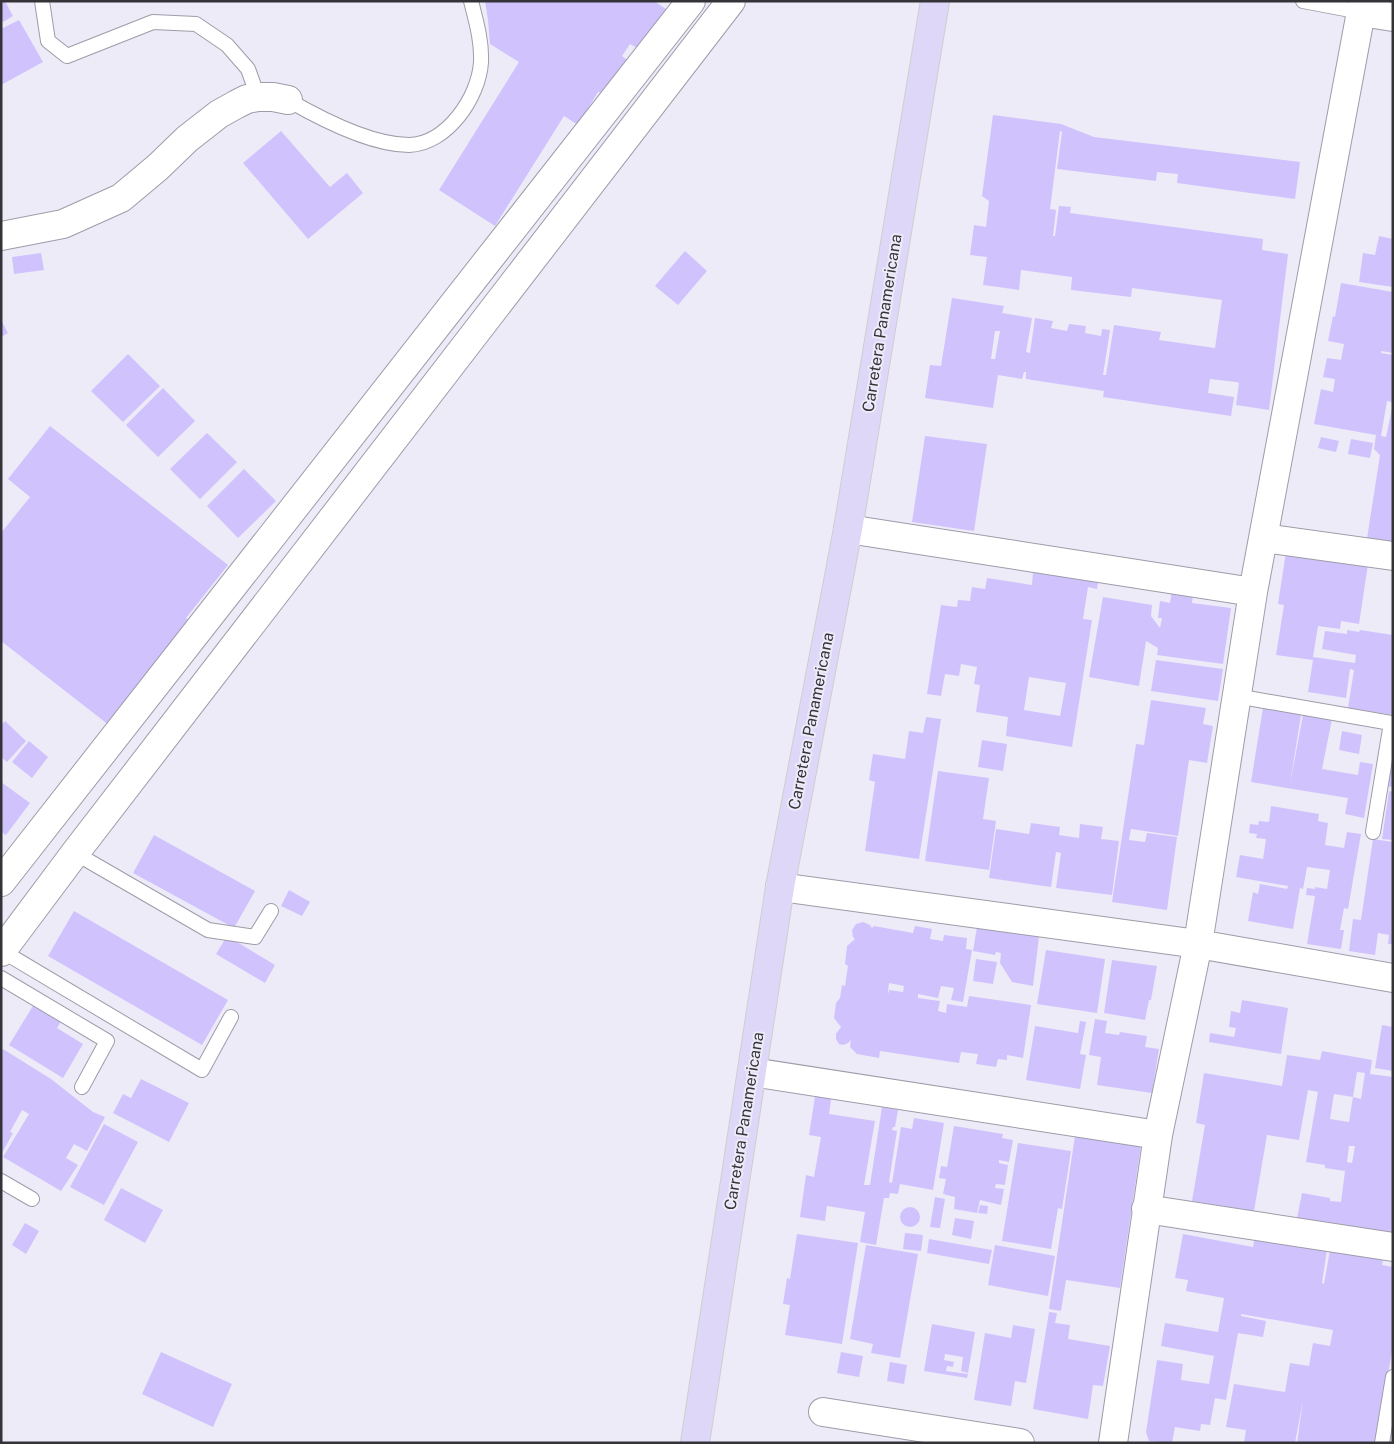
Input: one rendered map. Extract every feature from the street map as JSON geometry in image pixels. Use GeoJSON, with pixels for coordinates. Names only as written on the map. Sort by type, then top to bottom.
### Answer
{"type":"FeatureCollection","features":[{"type":"Feature","properties":{"kind":"main road","name":"Carretera Panamericana"},"geometry":{"type":"LineString","coordinates":[[695,1443],[780,887],[848,529],[934,1]]}},
{"type":"Feature","properties":{"kind":"street"},"geometry":{"type":"LineString","coordinates":[[1,882],[691,1]]}},
{"type":"Feature","properties":{"kind":"street"},"geometry":{"type":"LineString","coordinates":[[2,952],[75,853],[731,1]]}},
{"type":"Feature","properties":{"kind":"street"},"geometry":{"type":"LineString","coordinates":[[1113,1443],[1158,1135],[1198,944],[1253,592],[1362,6],[1393,17]]}},
{"type":"Feature","properties":{"kind":"street"},"geometry":{"type":"LineString","coordinates":[[1,236],[63,224],[121,198],[158,167],[187,139],[219,114],[242,102],[258,96],[273,96],[288,100]]}},
{"type":"Feature","properties":{"kind":"street"},"geometry":{"type":"LineString","coordinates":[[848,529],[1253,592]]}},
{"type":"Feature","properties":{"kind":"street"},"geometry":{"type":"LineString","coordinates":[[1263,538],[1393,556]]}},
{"type":"Feature","properties":{"kind":"street"},"geometry":{"type":"LineString","coordinates":[[780,887],[1198,944],[1393,978]]}},
{"type":"Feature","properties":{"kind":"street"},"geometry":{"type":"LineString","coordinates":[[752,1072],[1158,1135]]}},
{"type":"Feature","properties":{"kind":"street"},"geometry":{"type":"LineString","coordinates":[[1146,1209],[1393,1247]]}},
{"type":"Feature","properties":{"kind":"street"},"geometry":{"type":"LineString","coordinates":[[822,1412],[1020,1443]]}},
{"type":"Feature","properties":{"kind":"lane"},"geometry":{"type":"LineString","coordinates":[[42,1],[48,41],[67,56],[152,22],[196,24],[227,45],[248,69],[258,96]]}},
{"type":"Feature","properties":{"kind":"lane"},"geometry":{"type":"LineString","coordinates":[[288,100],[357,134],[377,141],[410,145],[427,142],[451,126],[462,112],[476,81],[480,64],[480,47],[471,1]]}},
{"type":"Feature","properties":{"kind":"lane"},"geometry":{"type":"LineString","coordinates":[[1303,1],[1362,6]]}},
{"type":"Feature","properties":{"kind":"lane"},"geometry":{"type":"LineString","coordinates":[[1236,696],[1391,723],[1373,832]]}},
{"type":"Feature","properties":{"kind":"lane"},"geometry":{"type":"LineString","coordinates":[[75,853],[208,930],[255,938],[270,911]]}},
{"type":"Feature","properties":{"kind":"lane"},"geometry":{"type":"LineString","coordinates":[[2,952],[202,1070],[231,1017]]}},
{"type":"Feature","properties":{"kind":"lane"},"geometry":{"type":"LineString","coordinates":[[1,978],[107,1040],[82,1087]]}},
{"type":"Feature","properties":{"kind":"lane"},"geometry":{"type":"LineString","coordinates":[[1,1182],[32,1200]]}},
{"type":"Feature","properties":{"kind":"lane"},"geometry":{"type":"LineString","coordinates":[[1382,1443],[1393,1377]]}},
{"type":"Feature","properties":{"kind":"building"},"geometry":{"type":"Polygon","coordinates":[[[1,1],[5,1],[13,16],[3,22],[1,19],[1,1]]]}},
{"type":"Feature","properties":{"kind":"building"},"geometry":{"type":"Polygon","coordinates":[[[485,1],[654,1],[666,9],[637,48],[630,44],[622,56],[627,60],[602,93],[598,92],[578,125],[564,116],[495,226],[439,190],[519,62],[490,44],[485,1]]]}},
{"type":"Feature","properties":{"kind":"building"},"geometry":{"type":"Polygon","coordinates":[[[19,20],[43,62],[1,85],[1,29],[19,20]]]}},
{"type":"Feature","properties":{"kind":"building"},"geometry":{"type":"Polygon","coordinates":[[[993,115],[1061,124],[1094,137],[1300,162],[1295,199],[1177,183],[1178,174],[1157,172],[1156,181],[1057,169],[1062,132],[1060,131],[1050,209],[1056,210],[1053,236],[1055,236],[1059,206],[1071,207],[1070,213],[1263,239],[1262,250],[1288,254],[1269,410],[1236,405],[1239,383],[1236,382],[1210,379],[1208,393],[1234,397],[1231,416],[1103,397],[1104,391],[1026,379],[1026,372],[1024,372],[1022,379],[998,375],[993,408],[925,398],[930,365],[941,366],[952,298],[1004,306],[1002,313],[1032,318],[1026,352],[1030,353],[1035,318],[1053,321],[1051,328],[1067,331],[1069,324],[1086,326],[1085,333],[1101,336],[1102,329],[1110,330],[1103,375],[1106,375],[1114,325],[1161,332],[1159,340],[1215,348],[1222,300],[1132,288],[1131,297],[1071,290],[1072,277],[1021,270],[1019,290],[983,285],[987,257],[970,255],[974,225],[986,227],[989,201],[982,196],[993,115]],[[995,331],[991,359],[995,359],[1000,331],[995,331]]]}},
{"type":"Feature","properties":{"kind":"building"},"geometry":{"type":"Polygon","coordinates":[[[281,131],[330,187],[347,173],[363,193],[308,239],[243,163],[281,131]]]}},
{"type":"Feature","properties":{"kind":"building"},"geometry":{"type":"Polygon","coordinates":[[[1379,236],[1393,239],[1393,287],[1359,282],[1363,253],[1375,255],[1379,236]]]}},
{"type":"Feature","properties":{"kind":"building"},"geometry":{"type":"Polygon","coordinates":[[[685,251],[707,271],[678,305],[655,286],[685,251]]]}},
{"type":"Feature","properties":{"kind":"building"},"geometry":{"type":"Polygon","coordinates":[[[41,253],[44,270],[14,274],[12,257],[41,253]]]}},
{"type":"Feature","properties":{"kind":"building"},"geometry":{"type":"Polygon","coordinates":[[[1341,283],[1393,292],[1393,353],[1381,351],[1381,353],[1393,355],[1393,402],[1387,401],[1381,436],[1386,437],[1393,404],[1393,546],[1366,545],[1380,455],[1374,449],[1376,435],[1314,424],[1321,389],[1333,392],[1335,379],[1323,377],[1327,358],[1341,360],[1344,344],[1328,341],[1333,316],[1335,317],[1341,283]]]}},
{"type":"Feature","properties":{"kind":"building"},"geometry":{"type":"Polygon","coordinates":[[[1,320],[8,333],[1,337],[1,320]]]}},
{"type":"Feature","properties":{"kind":"building"},"geometry":{"type":"Polygon","coordinates":[[[128,354],[160,386],[123,422],[91,391],[128,354]]]}},
{"type":"Feature","properties":{"kind":"building"},"geometry":{"type":"Polygon","coordinates":[[[163,388],[195,421],[158,457],[126,425],[163,388]]]}},
{"type":"Feature","properties":{"kind":"building"},"geometry":{"type":"Polygon","coordinates":[[[50,426],[228,565],[186,618],[196,626],[114,729],[1,641],[1,533],[30,497],[8,479],[50,426]]]}},
{"type":"Feature","properties":{"kind":"building"},"geometry":{"type":"Polygon","coordinates":[[[207,433],[237,462],[200,499],[170,469],[207,433]]]}},
{"type":"Feature","properties":{"kind":"building"},"geometry":{"type":"Polygon","coordinates":[[[925,436],[987,444],[974,531],[912,522],[925,436]]]}},
{"type":"Feature","properties":{"kind":"building"},"geometry":{"type":"Polygon","coordinates":[[[1321,437],[1339,441],[1336,452],[1318,448],[1321,437]]]}},
{"type":"Feature","properties":{"kind":"building"},"geometry":{"type":"Polygon","coordinates":[[[1351,439],[1373,443],[1370,458],[1348,454],[1351,439]]]}},
{"type":"Feature","properties":{"kind":"building"},"geometry":{"type":"Polygon","coordinates":[[[244,469],[276,501],[238,538],[207,506],[244,469]]]}},
{"type":"Feature","properties":{"kind":"building"},"geometry":{"type":"Polygon","coordinates":[[[1286,552],[1368,564],[1359,624],[1341,621],[1340,629],[1318,626],[1313,657],[1355,663],[1356,655],[1322,649],[1325,631],[1347,634],[1347,630],[1359,632],[1360,630],[1393,635],[1393,715],[1348,708],[1354,670],[1350,669],[1346,698],[1308,692],[1313,660],[1276,655],[1284,605],[1278,604],[1286,552]]]}},
{"type":"Feature","properties":{"kind":"building"},"geometry":{"type":"Polygon","coordinates":[[[1033,572],[1098,582],[1097,589],[1088,587],[1083,619],[1092,620],[1072,747],[1006,736],[1008,717],[976,712],[980,685],[974,684],[977,667],[961,664],[959,676],[945,674],[941,696],[927,694],[941,605],[957,607],[958,600],[970,601],[972,587],[985,589],[987,578],[1032,585],[1033,572]],[[1029,677],[1024,710],[1060,716],[1066,683],[1029,677]]]}},
{"type":"Feature","properties":{"kind":"building"},"geometry":{"type":"Polygon","coordinates":[[[1173,583],[1194,586],[1192,603],[1231,608],[1223,664],[1157,655],[1158,648],[1146,641],[1139,686],[1089,677],[1103,597],[1152,605],[1151,616],[1160,628],[1162,618],[1158,618],[1160,601],[1170,603],[1173,583]]]}},
{"type":"Feature","properties":{"kind":"building"},"geometry":{"type":"Polygon","coordinates":[[[1156,660],[1223,669],[1218,701],[1151,691],[1156,660]]]}},
{"type":"Feature","properties":{"kind":"building"},"geometry":{"type":"Polygon","coordinates":[[[1151,700],[1206,708],[1203,724],[1213,726],[1207,763],[1189,760],[1178,836],[1131,829],[1129,840],[1145,842],[1147,833],[1177,837],[1167,910],[1112,902],[1136,744],[1144,745],[1151,700]]]}},
{"type":"Feature","properties":{"kind":"building"},"geometry":{"type":"Polygon","coordinates":[[[1263,708],[1301,715],[1290,784],[1303,715],[1332,719],[1322,769],[1358,775],[1360,762],[1373,764],[1364,818],[1345,814],[1348,798],[1251,782],[1263,708]]]}},
{"type":"Feature","properties":{"kind":"building"},"geometry":{"type":"Polygon","coordinates":[[[926,717],[941,719],[919,859],[865,851],[875,782],[869,780],[873,754],[905,759],[909,731],[923,733],[926,717]]]}},
{"type":"Feature","properties":{"kind":"building"},"geometry":{"type":"Polygon","coordinates":[[[5,721],[26,741],[7,762],[1,757],[1,725],[5,721]]]}},
{"type":"Feature","properties":{"kind":"building"},"geometry":{"type":"Polygon","coordinates":[[[1342,731],[1362,735],[1359,754],[1339,750],[1342,731]]]}},
{"type":"Feature","properties":{"kind":"building"},"geometry":{"type":"Polygon","coordinates":[[[982,740],[1007,744],[1003,771],[978,767],[982,740]]]}},
{"type":"Feature","properties":{"kind":"building"},"geometry":{"type":"Polygon","coordinates":[[[29,741],[48,757],[32,778],[12,762],[29,741]]]}},
{"type":"Feature","properties":{"kind":"building"},"geometry":{"type":"Polygon","coordinates":[[[1390,760],[1393,761],[1393,787],[1386,786],[1390,760]]]}},
{"type":"Feature","properties":{"kind":"building"},"geometry":{"type":"Polygon","coordinates":[[[938,771],[989,778],[983,819],[996,821],[989,870],[925,861],[938,771]]]}},
{"type":"Feature","properties":{"kind":"building"},"geometry":{"type":"Polygon","coordinates":[[[1,782],[30,803],[6,835],[1,832],[1,782]]]}},
{"type":"Feature","properties":{"kind":"building"},"geometry":{"type":"Polygon","coordinates":[[[1389,791],[1393,792],[1393,840],[1382,839],[1389,791]]]}},
{"type":"Feature","properties":{"kind":"building"},"geometry":{"type":"Polygon","coordinates":[[[1271,806],[1319,814],[1318,821],[1328,823],[1325,845],[1344,848],[1347,832],[1361,834],[1348,909],[1344,908],[1340,930],[1344,930],[1341,949],[1307,944],[1315,896],[1306,895],[1307,888],[1327,889],[1330,870],[1307,867],[1303,889],[1300,888],[1293,929],[1248,921],[1253,892],[1258,894],[1260,884],[1287,889],[1288,886],[1236,877],[1240,855],[1263,859],[1266,839],[1256,838],[1257,834],[1249,833],[1250,824],[1258,825],[1259,821],[1269,822],[1271,806]]]}},
{"type":"Feature","properties":{"kind":"building"},"geometry":{"type":"Polygon","coordinates":[[[1031,823],[1060,827],[1059,835],[1079,838],[1080,824],[1103,827],[1101,839],[1119,841],[1112,895],[1056,888],[1061,853],[1056,852],[1051,887],[989,878],[996,829],[1029,834],[1031,823]]]}},
{"type":"Feature","properties":{"kind":"building"},"geometry":{"type":"Polygon","coordinates":[[[154,835],[255,891],[234,928],[133,873],[154,835]]]}},
{"type":"Feature","properties":{"kind":"building"},"geometry":{"type":"Polygon","coordinates":[[[1373,839],[1393,842],[1393,944],[1388,944],[1389,935],[1378,933],[1375,955],[1349,951],[1353,919],[1361,920],[1373,839]]]}},
{"type":"Feature","properties":{"kind":"building"},"geometry":{"type":"Polygon","coordinates":[[[289,890],[310,902],[302,916],[281,906],[289,890]]]}},
{"type":"Feature","properties":{"kind":"building"},"geometry":{"type":"Polygon","coordinates":[[[74,911],[228,1000],[202,1045],[48,956],[74,911]]]}},
{"type":"Feature","properties":{"kind":"building"},"geometry":{"type":"Polygon","coordinates":[[[863,922],[872,928],[874,926],[913,933],[915,926],[932,929],[930,939],[943,941],[944,935],[967,938],[966,949],[972,950],[963,1002],[951,1000],[954,988],[941,986],[938,998],[918,994],[918,998],[940,1001],[938,1011],[946,1013],[947,1004],[967,1007],[969,996],[1031,1005],[1023,1058],[1007,1055],[1007,1060],[998,1059],[996,1067],[976,1064],[978,1054],[961,1052],[959,1063],[880,1051],[879,1058],[857,1054],[850,1047],[851,1040],[843,1045],[839,1044],[836,1034],[841,1027],[834,1018],[836,1003],[840,998],[842,985],[845,986],[848,966],[845,964],[847,946],[855,939],[852,930],[856,924],[863,922]],[[889,983],[888,992],[889,990],[903,992],[904,986],[889,983]]]}},
{"type":"Feature","properties":{"kind":"building"},"geometry":{"type":"Polygon","coordinates":[[[977,927],[1039,937],[1033,986],[1012,982],[1000,963],[1001,953],[996,952],[995,955],[973,951],[977,927]]]}},
{"type":"Feature","properties":{"kind":"building"},"geometry":{"type":"Polygon","coordinates":[[[227,936],[275,965],[265,983],[216,954],[227,936]]]}},
{"type":"Feature","properties":{"kind":"building"},"geometry":{"type":"Polygon","coordinates":[[[1046,950],[1105,959],[1097,1013],[1037,1004],[1046,950]]]}},
{"type":"Feature","properties":{"kind":"building"},"geometry":{"type":"Polygon","coordinates":[[[976,959],[997,962],[993,984],[973,981],[976,959]]]}},
{"type":"Feature","properties":{"kind":"building"},"geometry":{"type":"Polygon","coordinates":[[[1112,960],[1157,966],[1151,1000],[1149,1000],[1145,1020],[1104,1013],[1112,960]]]}},
{"type":"Feature","properties":{"kind":"building"},"geometry":{"type":"Polygon","coordinates":[[[1242,1000],[1288,1008],[1281,1054],[1209,1042],[1210,1033],[1234,1037],[1236,1028],[1229,1027],[1231,1011],[1240,1013],[1242,1000]]]}},
{"type":"Feature","properties":{"kind":"building"},"geometry":{"type":"Polygon","coordinates":[[[36,1001],[63,1018],[57,1028],[83,1044],[63,1078],[9,1045],[36,1001]]]}},
{"type":"Feature","properties":{"kind":"building"},"geometry":{"type":"Polygon","coordinates":[[[1095,1019],[1107,1021],[1105,1033],[1119,1035],[1120,1032],[1147,1036],[1145,1047],[1159,1049],[1152,1093],[1097,1085],[1101,1057],[1089,1055],[1095,1019]]]}},
{"type":"Feature","properties":{"kind":"building"},"geometry":{"type":"Polygon","coordinates":[[[1080,1021],[1086,1022],[1080,1054],[1086,1055],[1080,1089],[1026,1080],[1035,1026],[1078,1033],[1080,1021]]]}},
{"type":"Feature","properties":{"kind":"building"},"geometry":{"type":"Polygon","coordinates":[[[1382,1025],[1393,1027],[1393,1071],[1375,1068],[1382,1025]]]}},
{"type":"Feature","properties":{"kind":"building"},"geometry":{"type":"Polygon","coordinates":[[[3,1049],[51,1079],[93,1112],[105,1117],[87,1151],[74,1144],[66,1158],[78,1165],[61,1191],[3,1157],[29,1114],[22,1110],[10,1132],[13,1133],[1,1155],[1,1052],[3,1049]]]}},
{"type":"Feature","properties":{"kind":"building"},"geometry":{"type":"Polygon","coordinates":[[[1322,1051],[1372,1060],[1370,1074],[1393,1077],[1393,1233],[1297,1218],[1302,1193],[1341,1202],[1345,1171],[1325,1168],[1325,1165],[1306,1162],[1318,1092],[1308,1090],[1299,1140],[1267,1135],[1254,1211],[1192,1201],[1205,1125],[1196,1123],[1204,1073],[1282,1086],[1287,1055],[1320,1060],[1322,1051]],[[1357,1072],[1353,1097],[1361,1099],[1365,1073],[1357,1072]],[[1334,1094],[1330,1119],[1349,1122],[1353,1097],[1334,1094]],[[1349,1146],[1347,1162],[1352,1163],[1355,1146],[1349,1146]]]}},
{"type":"Feature","properties":{"kind":"building"},"geometry":{"type":"Polygon","coordinates":[[[141,1079],[189,1103],[169,1142],[113,1113],[123,1094],[131,1098],[141,1079]]]}},
{"type":"Feature","properties":{"kind":"building"},"geometry":{"type":"Polygon","coordinates":[[[816,1090],[832,1093],[829,1114],[875,1121],[864,1185],[870,1185],[882,1107],[898,1110],[895,1127],[892,1130],[897,1131],[889,1182],[892,1183],[901,1127],[912,1129],[914,1118],[944,1123],[933,1190],[900,1184],[898,1194],[890,1193],[889,1198],[884,1198],[876,1245],[860,1242],[865,1212],[827,1206],[825,1221],[800,1217],[806,1175],[814,1177],[821,1137],[809,1135],[816,1090]]]}},
{"type":"Feature","properties":{"kind":"building"},"geometry":{"type":"Polygon","coordinates":[[[104,1124],[138,1142],[104,1205],[70,1187],[104,1124]]]}},
{"type":"Feature","properties":{"kind":"building"},"geometry":{"type":"Polygon","coordinates":[[[954,1126],[1003,1134],[1002,1138],[1013,1140],[1009,1162],[999,1160],[999,1163],[1008,1165],[1005,1185],[996,1184],[995,1188],[1004,1189],[1001,1205],[980,1200],[977,1213],[954,1209],[955,1197],[943,1194],[946,1179],[939,1178],[941,1166],[947,1167],[954,1126]]]}},
{"type":"Feature","properties":{"kind":"building"},"geometry":{"type":"Polygon","coordinates":[[[1075,1136],[1141,1145],[1120,1288],[1066,1280],[1061,1311],[1049,1309],[1075,1136]]]}},
{"type":"Feature","properties":{"kind":"building"},"geometry":{"type":"Polygon","coordinates":[[[1018,1143],[1071,1151],[1062,1209],[1058,1208],[1051,1249],[1002,1241],[1018,1143]]]}},
{"type":"Feature","properties":{"kind":"building"},"geometry":{"type":"Polygon","coordinates":[[[121,1188],[163,1210],[145,1243],[104,1220],[121,1188]]]}},
{"type":"Feature","properties":{"kind":"building"},"geometry":{"type":"Polygon","coordinates":[[[935,1197],[945,1199],[940,1228],[930,1227],[935,1197]]]}},
{"type":"Feature","properties":{"kind":"building"},"geometry":{"type":"Polygon","coordinates":[[[980,1205],[988,1206],[987,1214],[978,1213],[980,1205]]]}},
{"type":"Feature","properties":{"kind":"building"},"geometry":{"type":"Polygon","coordinates":[[[906,1207],[914,1207],[920,1213],[920,1221],[914,1227],[906,1227],[900,1221],[900,1213],[906,1207]]]}},
{"type":"Feature","properties":{"kind":"building"},"geometry":{"type":"Polygon","coordinates":[[[955,1218],[974,1221],[971,1239],[952,1235],[955,1218]]]}},
{"type":"Feature","properties":{"kind":"building"},"geometry":{"type":"Polygon","coordinates":[[[25,1223],[39,1231],[26,1254],[12,1245],[25,1223]]]}},
{"type":"Feature","properties":{"kind":"building"},"geometry":{"type":"Polygon","coordinates":[[[1256,1231],[1328,1243],[1322,1283],[1324,1284],[1331,1244],[1384,1253],[1382,1265],[1393,1267],[1393,1345],[1376,1443],[1297,1443],[1303,1400],[1295,1443],[1244,1443],[1246,1430],[1226,1427],[1234,1384],[1285,1392],[1290,1363],[1309,1366],[1313,1343],[1330,1346],[1333,1330],[1241,1314],[1241,1316],[1266,1321],[1263,1337],[1238,1333],[1226,1400],[1215,1398],[1210,1425],[1201,1424],[1200,1431],[1175,1427],[1172,1443],[1149,1441],[1146,1432],[1157,1360],[1183,1364],[1181,1380],[1209,1384],[1214,1356],[1161,1346],[1165,1323],[1218,1332],[1224,1298],[1186,1291],[1188,1280],[1175,1278],[1183,1234],[1253,1247],[1256,1231]]]}},
{"type":"Feature","properties":{"kind":"building"},"geometry":{"type":"Polygon","coordinates":[[[905,1233],[923,1235],[921,1251],[903,1249],[905,1233]]]}},
{"type":"Feature","properties":{"kind":"building"},"geometry":{"type":"Polygon","coordinates":[[[797,1234],[858,1243],[842,1344],[785,1335],[790,1305],[783,1304],[787,1278],[790,1279],[797,1234]]]}},
{"type":"Feature","properties":{"kind":"building"},"geometry":{"type":"Polygon","coordinates":[[[929,1239],[992,1250],[989,1264],[927,1253],[929,1239]]]}},
{"type":"Feature","properties":{"kind":"building"},"geometry":{"type":"Polygon","coordinates":[[[866,1245],[918,1254],[900,1358],[871,1353],[873,1344],[850,1339],[866,1245]]]}},
{"type":"Feature","properties":{"kind":"building"},"geometry":{"type":"Polygon","coordinates":[[[995,1245],[1055,1256],[1048,1296],[988,1285],[995,1245]]]}},
{"type":"Feature","properties":{"kind":"building"},"geometry":{"type":"Polygon","coordinates":[[[1049,1312],[1057,1313],[1055,1323],[1070,1325],[1068,1339],[1110,1346],[1103,1386],[1093,1385],[1088,1419],[1033,1409],[1049,1312]]]}},
{"type":"Feature","properties":{"kind":"building"},"geometry":{"type":"Polygon","coordinates":[[[932,1324],[975,1332],[968,1373],[961,1371],[963,1357],[945,1354],[944,1360],[954,1362],[953,1367],[947,1366],[946,1371],[968,1374],[967,1378],[924,1371],[932,1324]]]}},
{"type":"Feature","properties":{"kind":"building"},"geometry":{"type":"Polygon","coordinates":[[[1013,1325],[1035,1329],[1026,1383],[1015,1381],[1011,1406],[974,1400],[985,1333],[1011,1338],[1013,1325]]]}},
{"type":"Feature","properties":{"kind":"building"},"geometry":{"type":"Polygon","coordinates":[[[161,1352],[232,1384],[213,1427],[142,1394],[161,1352]]]}},
{"type":"Feature","properties":{"kind":"building"},"geometry":{"type":"Polygon","coordinates":[[[841,1352],[863,1356],[859,1377],[837,1373],[841,1352]]]}},
{"type":"Feature","properties":{"kind":"building"},"geometry":{"type":"Polygon","coordinates":[[[890,1362],[907,1365],[904,1384],[887,1381],[890,1362]]]}}]}
